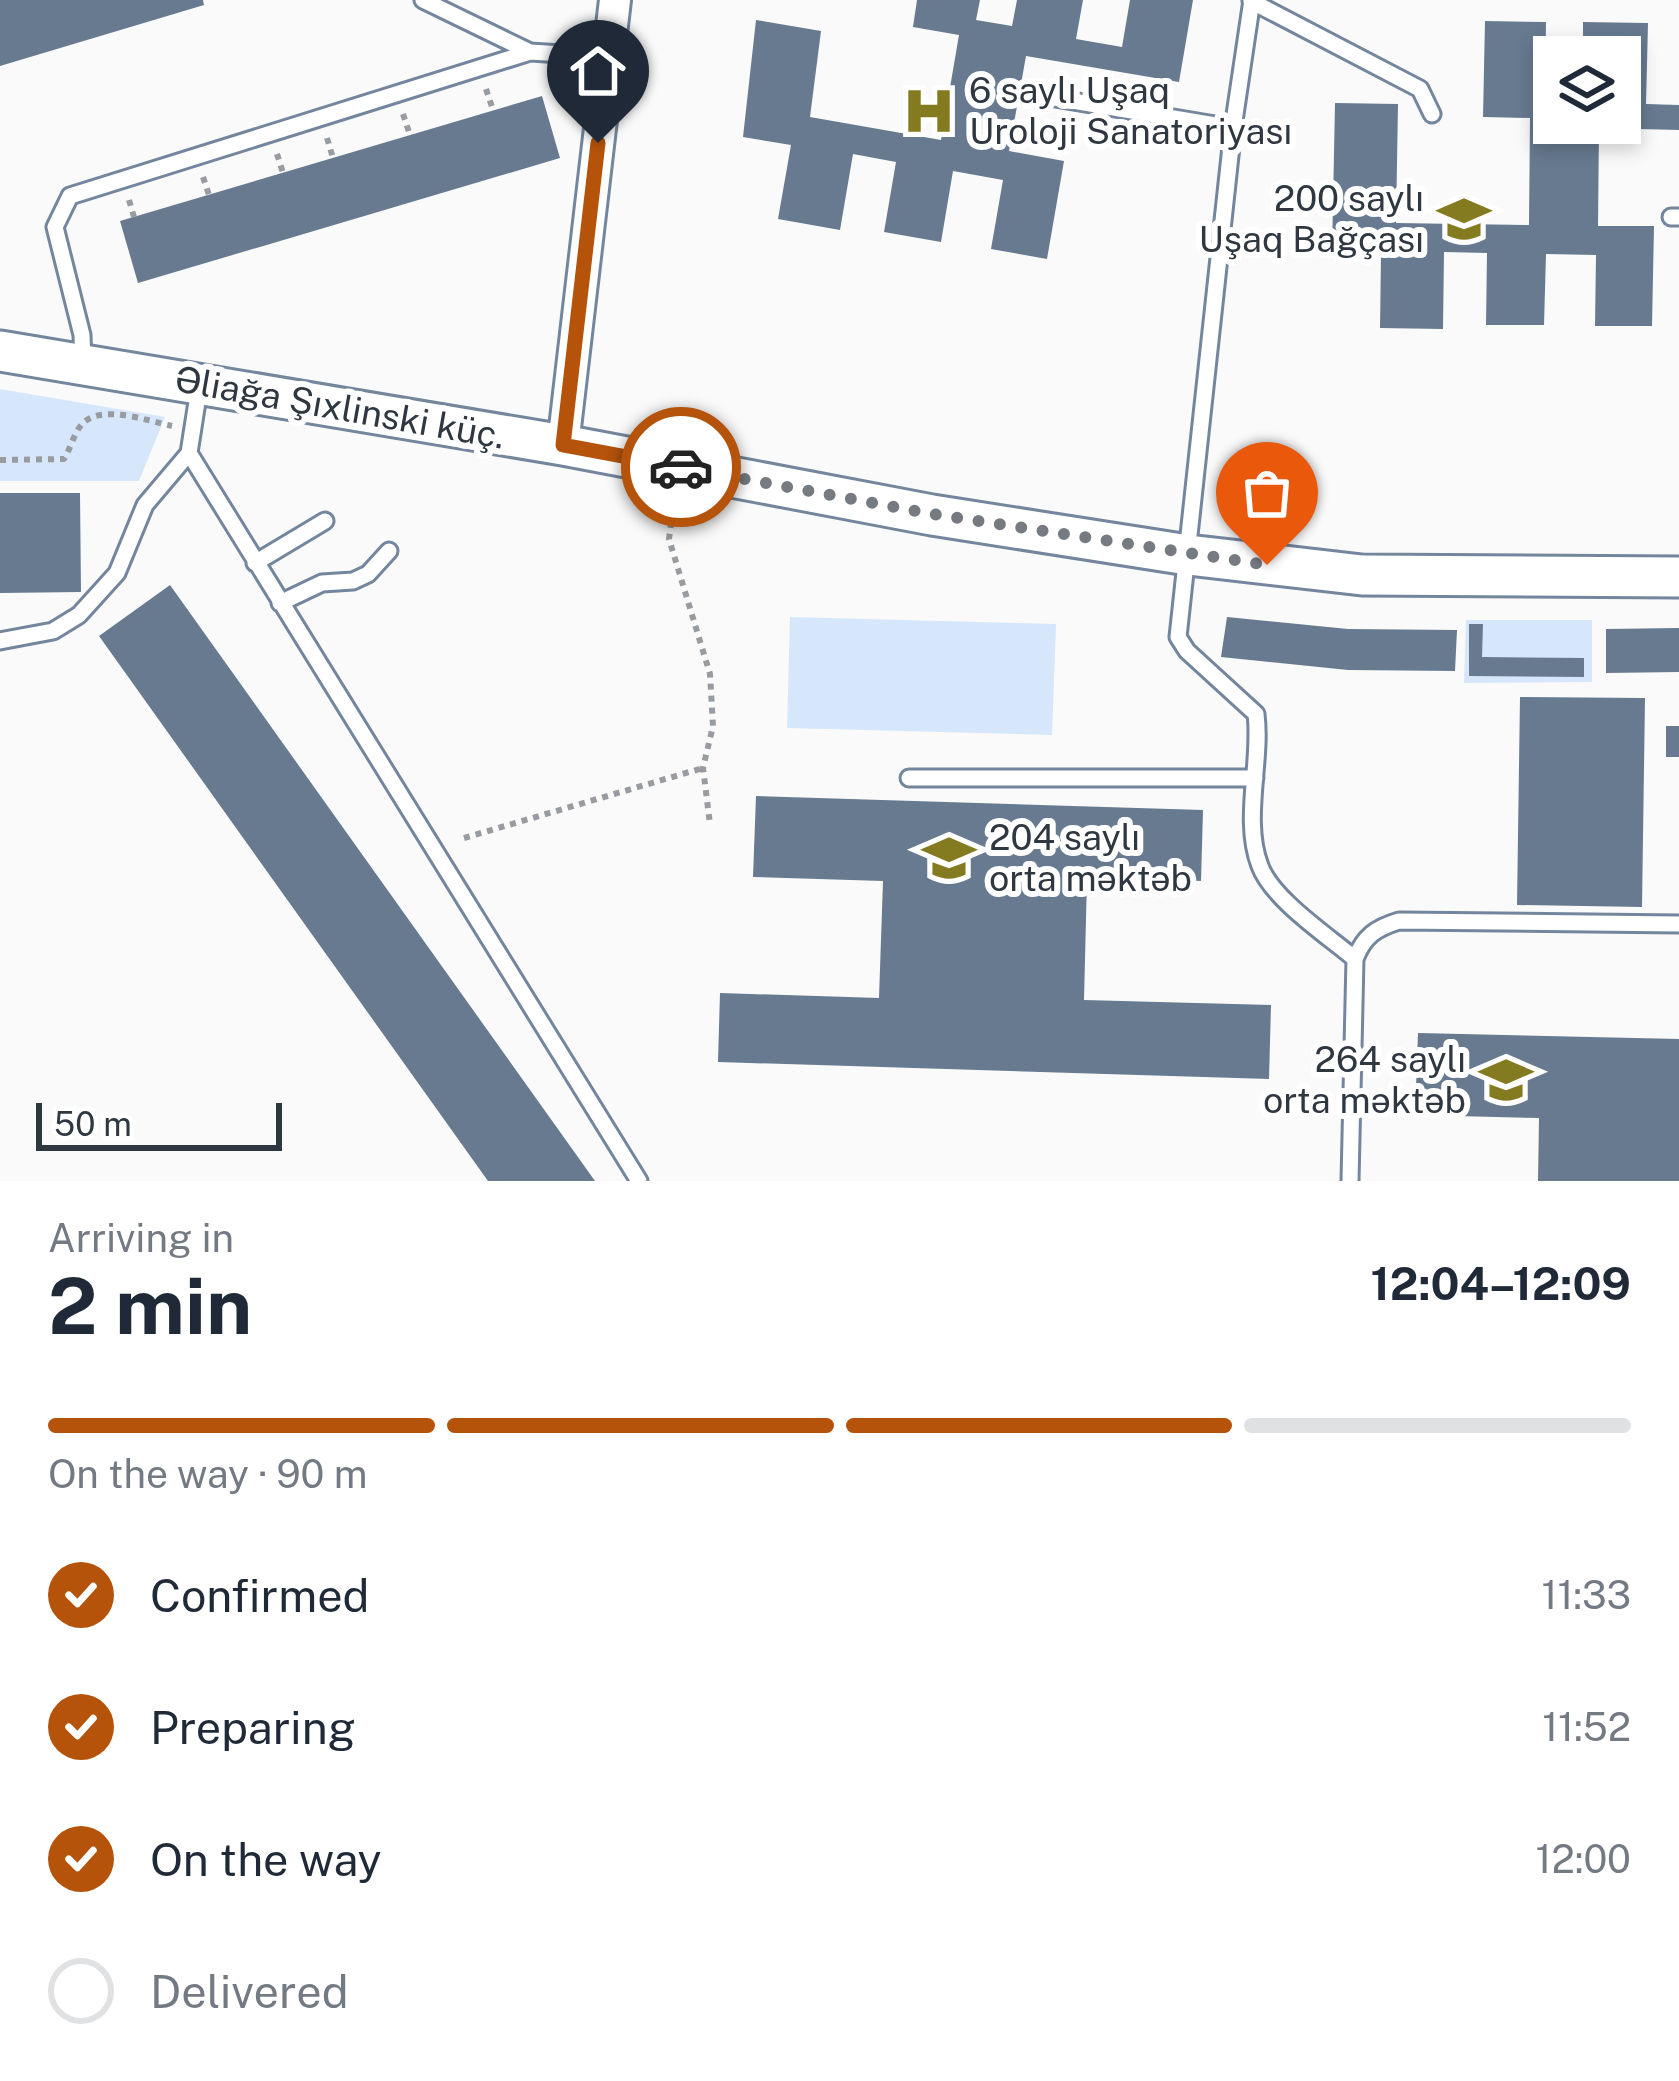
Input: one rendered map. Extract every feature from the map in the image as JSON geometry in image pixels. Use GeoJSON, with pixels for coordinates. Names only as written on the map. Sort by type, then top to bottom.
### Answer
{"type":"FeatureCollection","features":[{"type":"Feature","properties":{"kind":"main road","name":"Əliağa Şıxlinski küç."},"geometry":{"type":"LineString","coordinates":[[0,350],[1189,555],[1362,575],[1679,577]]}},
{"type":"Feature","properties":{"kind":"street"},"geometry":{"type":"LineString","coordinates":[[563,445],[615,0]]}},
{"type":"Feature","properties":{"kind":"lane"},"geometry":{"type":"LineString","coordinates":[[424,0],[530,52]]}},
{"type":"Feature","properties":{"kind":"lane"},"geometry":{"type":"LineString","coordinates":[[1355,959],[1299,912],[1260,867],[1255,839],[1256,714],[1187,652],[1178,638],[1251,0],[1420,89],[1432,114]]}},
{"type":"Feature","properties":{"kind":"lane"},"geometry":{"type":"LineString","coordinates":[[83,363],[82,335],[56,227],[70,196],[530,52],[608,57]]}},
{"type":"Feature","properties":{"kind":"lane"},"geometry":{"type":"LineString","coordinates":[[1043,96],[1233,128]]}},
{"type":"Feature","properties":{"kind":"lane"},"geometry":{"type":"LineString","coordinates":[[0,641],[53,631],[80,615],[118,573],[145,505],[189,453],[200,383]]}},
{"type":"Feature","properties":{"kind":"lane"},"geometry":{"type":"LineString","coordinates":[[189,453],[639,1181]]}},
{"type":"Feature","properties":{"kind":"lane"},"geometry":{"type":"LineString","coordinates":[[255,562],[325,521]]}},
{"type":"Feature","properties":{"kind":"lane"},"geometry":{"type":"LineString","coordinates":[[280,603],[322,583],[353,581],[368,574],[389,551]]}},
{"type":"Feature","properties":{"kind":"lane"},"geometry":{"type":"LineString","coordinates":[[909,778],[1256,778]]}},
{"type":"Feature","properties":{"kind":"lane"},"geometry":{"type":"LineString","coordinates":[[1350,1181],[1355,959],[1363,939],[1399,921],[1679,924]]}},
{"type":"Feature","properties":{"kind":"path"},"geometry":{"type":"LineString","coordinates":[[0,460],[64,459],[83,423],[97,416],[124,416],[193,430]]}},
{"type":"Feature","properties":{"kind":"path"},"geometry":{"type":"LineString","coordinates":[[673,510],[669,539],[710,674],[713,726],[703,768],[710,824]]}},
{"type":"Feature","properties":{"kind":"path"},"geometry":{"type":"LineString","coordinates":[[464,838],[703,768]]}},
{"type":"Feature","properties":{"kind":"shaded area"},"geometry":{"type":"Polygon","coordinates":[[[0,389],[165,417],[139,481],[0,481],[0,389]]]}},
{"type":"Feature","properties":{"kind":"shaded area"},"geometry":{"type":"Polygon","coordinates":[[[790,617],[1056,624],[1052,735],[787,728],[790,617]]]}},
{"type":"Feature","properties":{"kind":"shaded area"},"geometry":{"type":"Polygon","coordinates":[[[1466,620],[1592,620],[1592,682],[1464,683],[1466,620]]]}},
{"type":"Feature","properties":{"kind":"building"},"geometry":{"type":"Polygon","coordinates":[[[0,0],[203,0],[204,5],[0,66],[0,0]]]}},
{"type":"Feature","properties":{"kind":"building"},"geometry":{"type":"Polygon","coordinates":[[[917,0],[980,0],[976,20],[1012,26],[1017,0],[1083,0],[1076,39],[1122,47],[1130,0],[1193,0],[1179,82],[1026,56],[1009,151],[1064,161],[1047,259],[991,249],[1003,180],[953,171],[941,242],[884,232],[896,162],[853,154],[840,230],[778,219],[791,145],[743,137],[756,20],[821,31],[810,117],[941,140],[959,35],[913,27],[917,0]]]}},
{"type":"Feature","properties":{"kind":"building"},"geometry":{"type":"Polygon","coordinates":[[[1485,21],[1546,22],[1546,36],[1533,36],[1533,144],[1599,144],[1598,226],[1654,226],[1652,326],[1595,326],[1596,255],[1546,254],[1544,325],[1486,325],[1487,253],[1444,252],[1443,329],[1380,328],[1381,254],[1332,253],[1335,103],[1398,104],[1396,223],[1529,225],[1530,118],[1483,117],[1485,21]]]}},
{"type":"Feature","properties":{"kind":"building"},"geometry":{"type":"Polygon","coordinates":[[[1583,22],[1648,23],[1646,104],[1679,105],[1679,130],[1641,129],[1641,36],[1583,36],[1583,22]]]}},
{"type":"Feature","properties":{"kind":"building"},"geometry":{"type":"Polygon","coordinates":[[[542,96],[560,158],[138,283],[120,221],[542,96]]]}},
{"type":"Feature","properties":{"kind":"building"},"geometry":{"type":"Polygon","coordinates":[[[0,493],[80,493],[81,592],[0,593],[0,493]]]}},
{"type":"Feature","properties":{"kind":"building"},"geometry":{"type":"Polygon","coordinates":[[[170,585],[595,1181],[488,1181],[99,636],[170,585]]]}},
{"type":"Feature","properties":{"kind":"building"},"geometry":{"type":"Polygon","coordinates":[[[1227,617],[1348,629],[1457,630],[1455,671],[1348,670],[1221,657],[1227,617]]]}},
{"type":"Feature","properties":{"kind":"building"},"geometry":{"type":"Polygon","coordinates":[[[1469,624],[1483,624],[1482,657],[1584,658],[1584,677],[1469,676],[1469,624]]]}},
{"type":"Feature","properties":{"kind":"building"},"geometry":{"type":"Polygon","coordinates":[[[1679,628],[1679,672],[1606,673],[1606,629],[1679,628]]]}},
{"type":"Feature","properties":{"kind":"building"},"geometry":{"type":"Polygon","coordinates":[[[1520,697],[1645,698],[1642,907],[1517,905],[1520,697]]]}},
{"type":"Feature","properties":{"kind":"building"},"geometry":{"type":"Polygon","coordinates":[[[1666,726],[1679,726],[1679,757],[1666,757],[1666,726]]]}},
{"type":"Feature","properties":{"kind":"building"},"geometry":{"type":"Polygon","coordinates":[[[756,796],[1203,810],[1201,881],[1087,878],[1084,1000],[1271,1005],[1269,1079],[718,1062],[720,993],[879,998],[883,881],[753,877],[756,796]]]}},
{"type":"Feature","properties":{"kind":"building"},"geometry":{"type":"Polygon","coordinates":[[[1418,1033],[1679,1039],[1679,1181],[1538,1181],[1539,1118],[1415,1115],[1418,1033]]]}},
{"type":"Feature","properties":{"kind":"way so far"},"geometry":{"type":"LineString","coordinates":[[681,467],[932,514],[1267,565]]}},
{"type":"Feature","properties":{"kind":"place","name":"6 saylı Uşaq Uroloji Sanatoriyası"},"geometry":{"type":"Point","coordinates":[929,111]}},
{"type":"Feature","properties":{"kind":"place","name":"200 saylı Uşaq Bağçası"},"geometry":{"type":"Point","coordinates":[1464,219]}},
{"type":"Feature","properties":{"kind":"place","name":"204 saylı orta məktəb"},"geometry":{"type":"Point","coordinates":[949,858]}},
{"type":"Feature","properties":{"kind":"place","name":"264 saylı orta məktəb"},"geometry":{"type":"Point","coordinates":[1506,1080]}},
{"type":"Feature","properties":{"kind":"route"},"geometry":{"type":"LineString","coordinates":[[598,143],[563,445],[681,467]]}}]}
